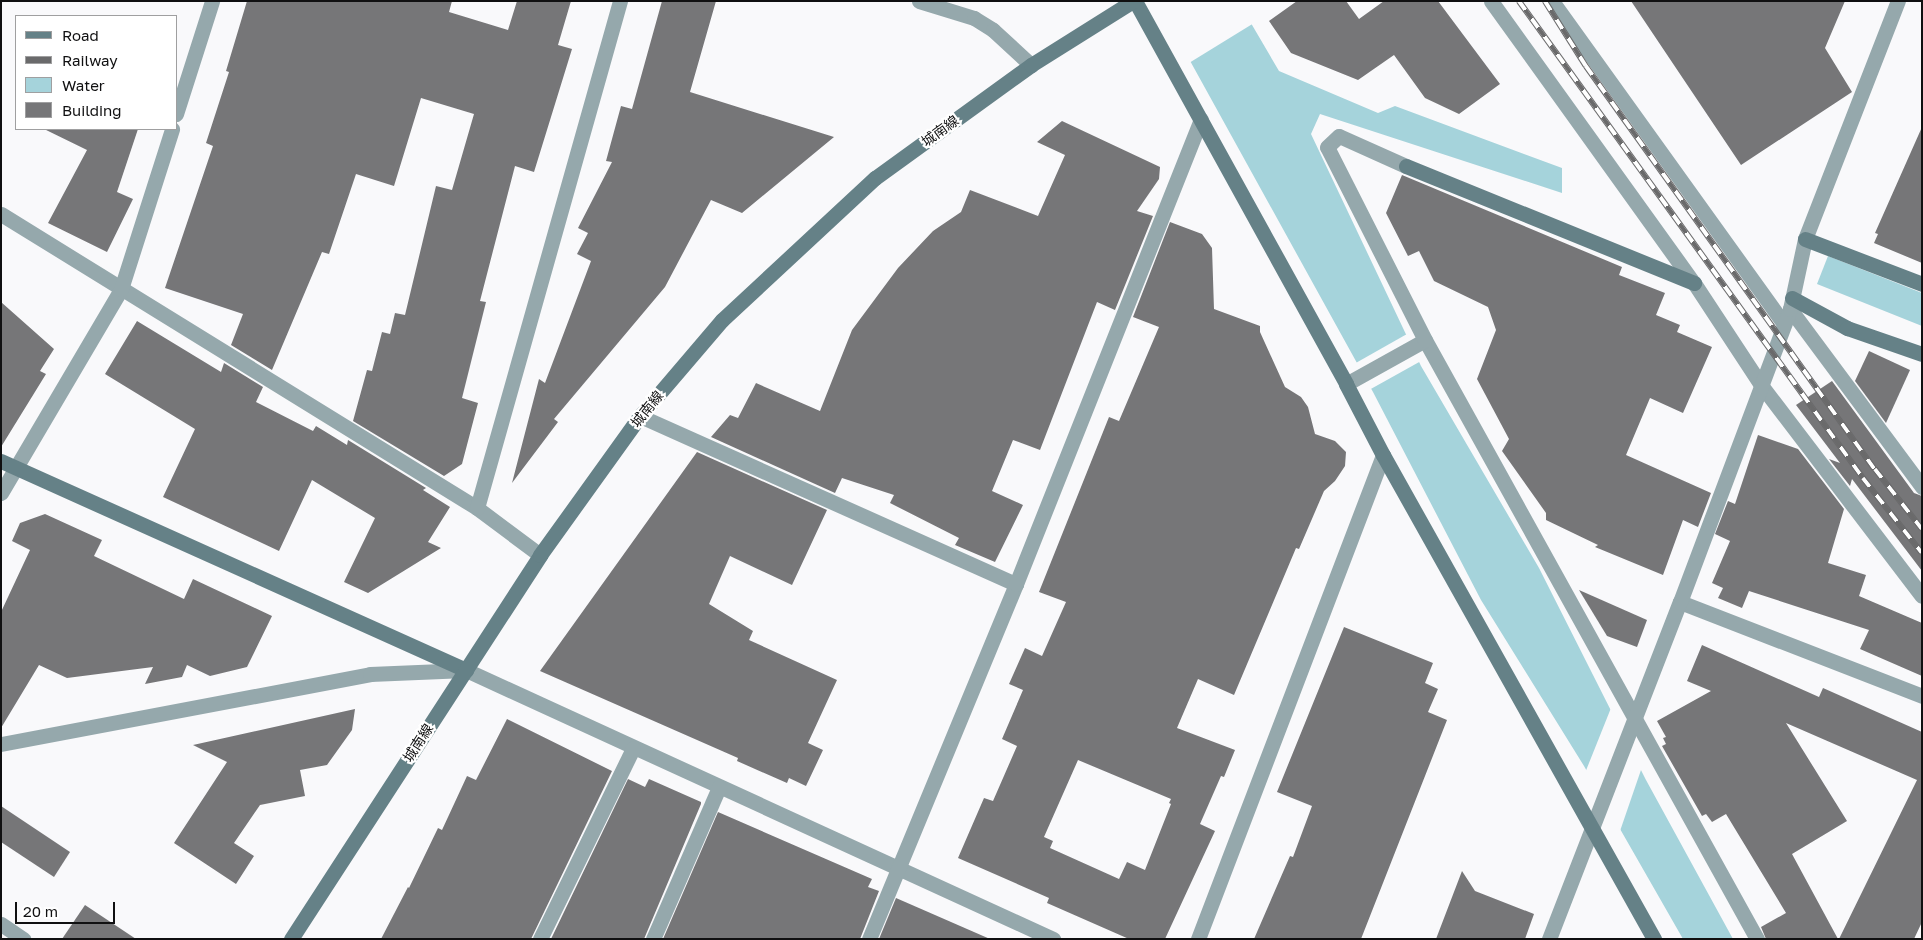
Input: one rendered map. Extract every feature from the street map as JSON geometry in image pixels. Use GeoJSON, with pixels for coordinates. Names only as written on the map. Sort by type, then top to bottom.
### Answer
{"type":"FeatureCollection","features":[{"type":"Feature","properties":{"kind":"street"},"geometry":{"type":"LineString","coordinates":[[178,108],[212,1]]}},
{"type":"Feature","properties":{"kind":"street"},"geometry":{"type":"LineString","coordinates":[[477,508],[620,1]]}},
{"type":"Feature","properties":{"kind":"street"},"geometry":{"type":"LineString","coordinates":[[919,1],[974,18],[993,30],[1031,64]]}},
{"type":"Feature","properties":{"kind":"street"},"geometry":{"type":"LineString","coordinates":[[1134,1],[1346,384],[1383,455],[1654,939]]}},
{"type":"Feature","properties":{"kind":"street","name":"城南線"},"geometry":{"type":"LineString","coordinates":[[291,939],[540,555],[640,416],[722,320],[875,178],[1031,64],[1134,1]]}},
{"type":"Feature","properties":{"kind":"street"},"geometry":{"type":"LineString","coordinates":[[1491,1],[1694,283],[1761,385],[1922,596]]}},
{"type":"Feature","properties":{"kind":"street"},"geometry":{"type":"LineString","coordinates":[[1552,1],[1922,487]]}},
{"type":"Feature","properties":{"kind":"street"},"geometry":{"type":"LineString","coordinates":[[1549,939],[1680,602],[1761,385],[1788,310],[1805,239],[1898,1]]}},
{"type":"Feature","properties":{"kind":"street"},"geometry":{"type":"LineString","coordinates":[[869,939],[1016,584],[1201,120]]}},
{"type":"Feature","properties":{"kind":"street"},"geometry":{"type":"LineString","coordinates":[[1,493],[121,289],[172,130]]}},
{"type":"Feature","properties":{"kind":"street"},"geometry":{"type":"LineString","coordinates":[[1694,283],[1406,166],[1339,136],[1327,147],[1421,342],[1635,718],[1757,939]]}},
{"type":"Feature","properties":{"kind":"street"},"geometry":{"type":"LineString","coordinates":[[1,214],[477,508],[540,555]]}},
{"type":"Feature","properties":{"kind":"street"},"geometry":{"type":"LineString","coordinates":[[1805,239],[1922,284]]}},
{"type":"Feature","properties":{"kind":"street"},"geometry":{"type":"LineString","coordinates":[[1788,310],[1922,354]]}},
{"type":"Feature","properties":{"kind":"street"},"geometry":{"type":"LineString","coordinates":[[1346,384],[1421,342]]}},
{"type":"Feature","properties":{"kind":"street"},"geometry":{"type":"LineString","coordinates":[[640,416],[1016,584]]}},
{"type":"Feature","properties":{"kind":"street"},"geometry":{"type":"LineString","coordinates":[[1198,939],[1383,455]]}},
{"type":"Feature","properties":{"kind":"street"},"geometry":{"type":"LineString","coordinates":[[1,461],[466,670],[1052,939]]}},
{"type":"Feature","properties":{"kind":"street"},"geometry":{"type":"LineString","coordinates":[[1680,602],[1922,696]]}},
{"type":"Feature","properties":{"kind":"street"},"geometry":{"type":"LineString","coordinates":[[1,744],[370,674],[466,670]]}},
{"type":"Feature","properties":{"kind":"street"},"geometry":{"type":"LineString","coordinates":[[540,939],[633,748]]}},
{"type":"Feature","properties":{"kind":"street"},"geometry":{"type":"LineString","coordinates":[[653,939],[718,787]]}},
{"type":"Feature","properties":{"kind":"street"},"geometry":{"type":"LineString","coordinates":[[1,924],[23,939]]}},
{"type":"Feature","properties":{"kind":"water"},"geometry":{"type":"Polygon","coordinates":[[[1157,1],[1238,1],[1279,71],[1378,113],[1395,106],[1562,168],[1562,193],[1320,114],[1311,134],[1421,366],[1539,568],[1646,780],[1733,939],[1683,939],[1584,766],[1481,600],[1373,392],[1157,1]]]}},
{"type":"Feature","properties":{"kind":"water"},"geometry":{"type":"Polygon","coordinates":[[[1828,256],[1922,293],[1922,326],[1817,284],[1828,256]]]}},
{"type":"Feature","properties":{"kind":"pier"},"geometry":{"type":"Polygon","coordinates":[[[1155,1],[1241,1],[1254,23],[1189,63],[1155,1]]]}},
{"type":"Feature","properties":{"kind":"pier"},"geometry":{"type":"Polygon","coordinates":[[[1407,334],[1421,361],[1369,390],[1354,364],[1407,334]]]}},
{"type":"Feature","properties":{"kind":"pier"},"geometry":{"type":"Polygon","coordinates":[[[1611,708],[1642,767],[1619,834],[1585,773],[1611,708]]]}},
{"type":"Feature","properties":{"kind":"building"},"geometry":{"type":"Polygon","coordinates":[[[247,1],[452,1],[449,12],[508,30],[517,1],[571,1],[558,45],[572,49],[534,172],[515,166],[480,301],[486,302],[462,398],[478,403],[462,464],[444,476],[353,421],[367,370],[372,371],[382,332],[390,334],[395,313],[405,315],[436,186],[452,190],[474,114],[421,98],[394,186],[356,174],[329,254],[322,252],[272,370],[231,345],[243,314],[165,288],[213,146],[206,143],[229,72],[226,71],[247,1]]]}},
{"type":"Feature","properties":{"kind":"building"},"geometry":{"type":"Polygon","coordinates":[[[662,1],[716,1],[690,92],[834,137],[742,213],[711,200],[665,287],[554,419],[558,422],[512,483],[539,379],[545,383],[591,261],[577,254],[588,233],[578,228],[612,162],[606,161],[621,106],[632,109],[662,1]]]}},
{"type":"Feature","properties":{"kind":"building"},"geometry":{"type":"Polygon","coordinates":[[[1297,1],[1346,1],[1359,19],[1384,1],[1438,1],[1500,84],[1459,114],[1425,98],[1394,55],[1358,80],[1291,53],[1269,21],[1297,1]]]}},
{"type":"Feature","properties":{"kind":"building"},"geometry":{"type":"Polygon","coordinates":[[[1631,1],[1845,1],[1825,48],[1852,92],[1741,165],[1631,1]]]}},
{"type":"Feature","properties":{"kind":"building"},"geometry":{"type":"Polygon","coordinates":[[[1062,121],[1160,167],[1159,179],[1137,211],[1153,216],[1115,310],[1097,302],[1040,450],[1013,440],[992,491],[1023,505],[995,562],[955,545],[959,538],[890,503],[894,495],[842,478],[835,493],[711,437],[730,415],[738,418],[756,383],[820,411],[852,330],[898,268],[933,231],[961,212],[970,190],[1038,216],[1065,155],[1037,142],[1062,121]]]}},
{"type":"Feature","properties":{"kind":"building"},"geometry":{"type":"Polygon","coordinates":[[[1922,127],[1922,263],[1874,243],[1878,234],[1875,233],[1922,127]]]}},
{"type":"Feature","properties":{"kind":"building"},"geometry":{"type":"Polygon","coordinates":[[[46,130],[138,130],[117,192],[133,199],[107,252],[48,223],[87,150],[46,130]]]}},
{"type":"Feature","properties":{"kind":"building"},"geometry":{"type":"Polygon","coordinates":[[[1402,175],[1622,267],[1619,275],[1665,293],[1656,315],[1680,325],[1677,332],[1712,347],[1683,413],[1650,398],[1626,455],[1711,493],[1698,527],[1683,520],[1663,575],[1595,547],[1598,545],[1546,520],[1546,513],[1502,451],[1509,439],[1477,379],[1496,330],[1488,307],[1434,281],[1419,251],[1408,256],[1386,213],[1402,175]]]}},
{"type":"Feature","properties":{"kind":"building"},"geometry":{"type":"Polygon","coordinates":[[[1170,222],[1202,234],[1212,248],[1214,309],[1260,326],[1260,332],[1285,387],[1301,397],[1308,407],[1315,434],[1335,441],[1346,452],[1345,466],[1335,481],[1324,491],[1299,549],[1296,548],[1234,695],[1198,679],[1177,728],[1235,750],[1224,777],[1221,776],[1200,824],[1215,831],[1165,939],[1129,939],[1047,903],[1049,898],[958,858],[984,798],[993,801],[1017,746],[1002,739],[1023,690],[1009,684],[1025,648],[1042,656],[1066,602],[1039,592],[1109,417],[1119,421],[1159,327],[1133,317],[1170,222]],[[1078,760],[1044,837],[1053,841],[1050,848],[1119,879],[1127,862],[1145,870],[1171,804],[1169,803],[1171,799],[1078,760]]]}},
{"type":"Feature","properties":{"kind":"building"},"geometry":{"type":"Polygon","coordinates":[[[1,302],[54,349],[40,371],[46,374],[1,447],[1,302]]]}},
{"type":"Feature","properties":{"kind":"building"},"geometry":{"type":"Polygon","coordinates":[[[137,321],[221,372],[224,363],[263,387],[256,402],[313,431],[316,426],[347,445],[348,440],[426,488],[423,490],[450,507],[428,542],[441,548],[368,593],[344,582],[375,518],[312,480],[279,551],[163,497],[195,429],[105,374],[137,321]]]}},
{"type":"Feature","properties":{"kind":"building"},"geometry":{"type":"Polygon","coordinates":[[[1869,351],[1910,370],[1886,423],[1855,381],[1869,351]]]}},
{"type":"Feature","properties":{"kind":"building"},"geometry":{"type":"Polygon","coordinates":[[[1832,381],[1914,493],[1922,496],[1922,571],[1852,479],[1850,486],[1829,459],[1840,463],[1796,405],[1832,381]]]}},
{"type":"Feature","properties":{"kind":"building"},"geometry":{"type":"Polygon","coordinates":[[[1758,435],[1798,449],[1844,509],[1828,563],[1866,575],[1859,596],[1922,623],[1922,676],[1860,649],[1869,630],[1749,591],[1742,608],[1718,598],[1723,588],[1712,583],[1730,541],[1715,534],[1728,501],[1735,504],[1758,435]]]}},
{"type":"Feature","properties":{"kind":"building"},"geometry":{"type":"Polygon","coordinates":[[[697,452],[827,510],[792,585],[730,556],[709,604],[753,631],[749,640],[837,680],[808,743],[823,750],[806,786],[789,778],[787,783],[737,761],[738,758],[540,671],[697,452]]]}},
{"type":"Feature","properties":{"kind":"building"},"geometry":{"type":"Polygon","coordinates":[[[45,514],[102,540],[94,556],[184,599],[193,579],[272,616],[247,667],[210,676],[187,665],[182,677],[145,684],[153,667],[67,678],[39,665],[1,728],[1,612],[30,550],[12,541],[20,523],[45,514]]]}},
{"type":"Feature","properties":{"kind":"building"},"geometry":{"type":"Polygon","coordinates":[[[1579,590],[1647,620],[1637,647],[1607,636],[1579,590]]]}},
{"type":"Feature","properties":{"kind":"building"},"geometry":{"type":"Polygon","coordinates":[[[1344,627],[1433,663],[1425,683],[1438,689],[1428,712],[1447,720],[1361,939],[1254,939],[1290,856],[1293,857],[1312,806],[1277,792],[1344,627]]]}},
{"type":"Feature","properties":{"kind":"building"},"geometry":{"type":"Polygon","coordinates":[[[1702,645],[1819,697],[1823,688],[1922,732],[1922,922],[1914,939],[1839,939],[1917,780],[1786,723],[1847,821],[1792,854],[1838,939],[1766,939],[1761,927],[1786,913],[1726,814],[1712,822],[1706,814],[1702,816],[1662,746],[1666,744],[1663,738],[1666,737],[1657,721],[1711,691],[1687,681],[1702,645]]]}},
{"type":"Feature","properties":{"kind":"building"},"geometry":{"type":"Polygon","coordinates":[[[355,709],[352,730],[327,765],[300,770],[305,796],[260,805],[234,843],[254,856],[236,884],[174,843],[227,762],[193,745],[355,709]]]}},
{"type":"Feature","properties":{"kind":"building"},"geometry":{"type":"Polygon","coordinates":[[[507,719],[612,771],[531,939],[381,939],[409,888],[438,828],[442,830],[467,776],[476,780],[507,719]]]}},
{"type":"Feature","properties":{"kind":"building"},"geometry":{"type":"Polygon","coordinates":[[[628,779],[645,787],[649,779],[701,802],[644,939],[551,939],[628,779]]]}},
{"type":"Feature","properties":{"kind":"building"},"geometry":{"type":"Polygon","coordinates":[[[1,806],[70,852],[54,877],[1,842],[1,806]]]}},
{"type":"Feature","properties":{"kind":"building"},"geometry":{"type":"Polygon","coordinates":[[[718,812],[872,879],[868,887],[879,891],[860,939],[663,939],[718,812]]]}},
{"type":"Feature","properties":{"kind":"building"},"geometry":{"type":"Polygon","coordinates":[[[1462,871],[1475,891],[1534,914],[1525,939],[1436,939],[1462,871]]]}},
{"type":"Feature","properties":{"kind":"building"},"geometry":{"type":"Polygon","coordinates":[[[896,898],[990,939],[879,939],[896,898]]]}},
{"type":"Feature","properties":{"kind":"building"},"geometry":{"type":"Polygon","coordinates":[[[85,905],[136,939],[62,939],[85,905]]]}},
{"type":"Feature","properties":{"kind":"railway"},"geometry":{"type":"LineString","coordinates":[[1519,1],[1863,478],[1922,553]]}},
{"type":"Feature","properties":{"kind":"railway"},"geometry":{"type":"LineString","coordinates":[[1545,1],[1586,66],[1875,469],[1922,529]]}}]}
